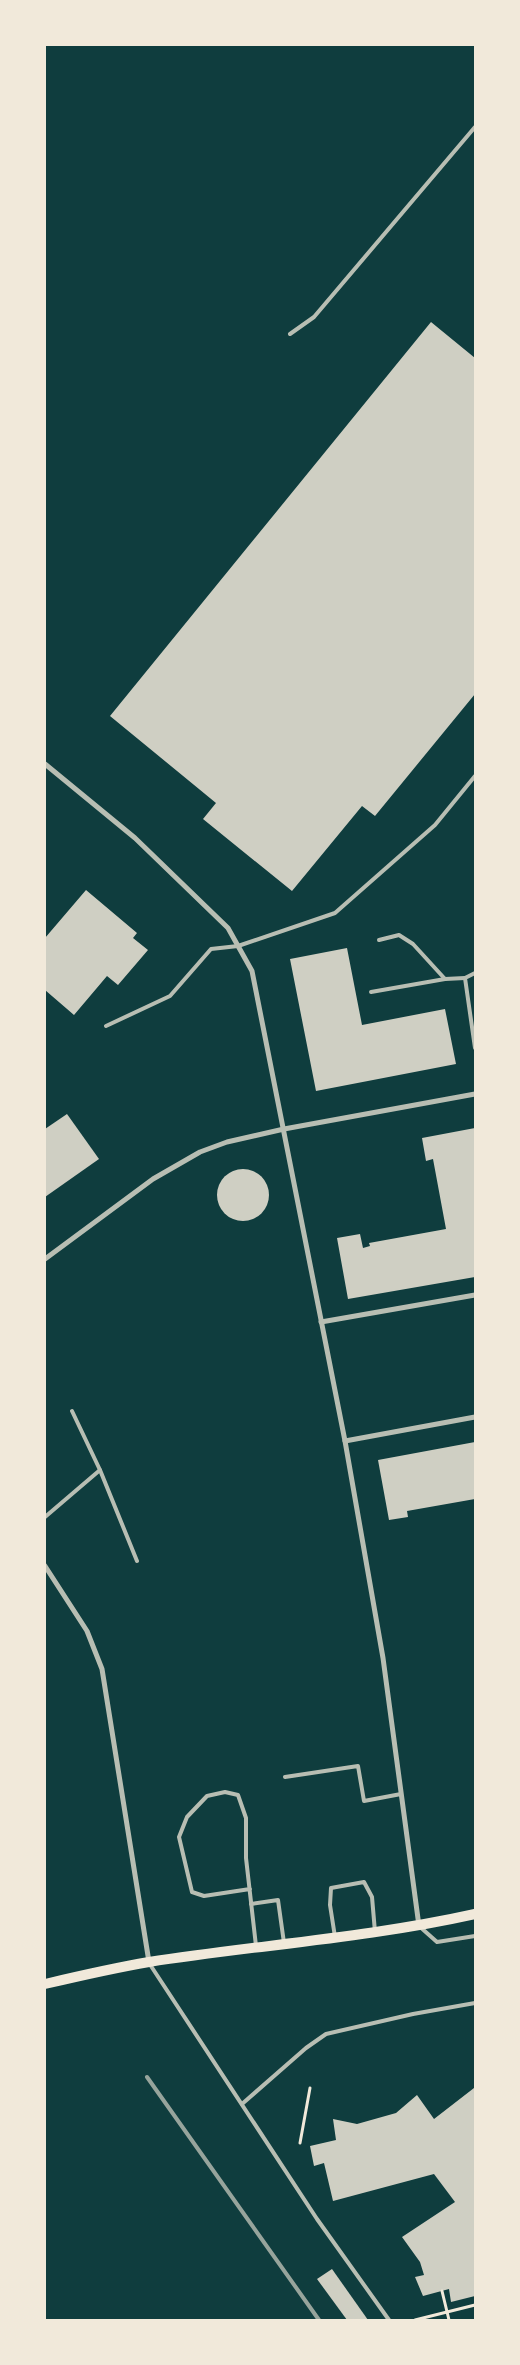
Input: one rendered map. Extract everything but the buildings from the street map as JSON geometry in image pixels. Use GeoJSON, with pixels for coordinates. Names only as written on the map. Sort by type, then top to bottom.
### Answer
{"type":"FeatureCollection","features":[{"type":"Feature","properties":{"kind":"main road"},"geometry":{"type":"LineString","coordinates":[[45,1984],[149,1962],[376,1933],[475,1914]]}},
{"type":"Feature","properties":{"kind":"street"},"geometry":{"type":"LineString","coordinates":[[45,764],[135,838],[228,928],[252,971],[345,1441],[384,1658],[419,1926]]}},
{"type":"Feature","properties":{"kind":"street"},"geometry":{"type":"LineString","coordinates":[[45,1259],[153,1179],[200,1152],[227,1142],[284,1129],[475,1094]]}},
{"type":"Feature","properties":{"kind":"street"},"geometry":{"type":"LineString","coordinates":[[321,1322],[475,1295]]}},
{"type":"Feature","properties":{"kind":"street"},"geometry":{"type":"LineString","coordinates":[[345,1441],[475,1417]]}},
{"type":"Feature","properties":{"kind":"street"},"geometry":{"type":"LineString","coordinates":[[45,1566],[87,1631],[102,1669],[149,1962]]}},
{"type":"Feature","properties":{"kind":"lane"},"geometry":{"type":"LineString","coordinates":[[290,334],[314,317],[475,127]]}},
{"type":"Feature","properties":{"kind":"lane"},"geometry":{"type":"LineString","coordinates":[[106,1026],[170,996],[212,949],[238,946],[335,913],[435,825],[475,776]]}},
{"type":"Feature","properties":{"kind":"lane"},"geometry":{"type":"LineString","coordinates":[[379,940],[399,935],[413,944],[445,980]]}},
{"type":"Feature","properties":{"kind":"lane"},"geometry":{"type":"LineString","coordinates":[[371,992],[465,978],[475,973]]}},
{"type":"Feature","properties":{"kind":"lane"},"geometry":{"type":"LineString","coordinates":[[465,978],[475,1048]]}},
{"type":"Feature","properties":{"kind":"lane"},"geometry":{"type":"LineString","coordinates":[[72,1412],[100,1470],[137,1561]]}},
{"type":"Feature","properties":{"kind":"lane"},"geometry":{"type":"LineString","coordinates":[[45,1517],[100,1470]]}},
{"type":"Feature","properties":{"kind":"lane"},"geometry":{"type":"LineString","coordinates":[[285,1777],[358,1766],[364,1801],[401,1794]]}},
{"type":"Feature","properties":{"kind":"lane"},"geometry":{"type":"LineString","coordinates":[[250,1889],[204,1896],[192,1892],[179,1837],[187,1816],[207,1796],[225,1792],[238,1795],[246,1818],[246,1858],[250,1889],[256,1949]]}},
{"type":"Feature","properties":{"kind":"lane"},"geometry":{"type":"LineString","coordinates":[[335,1939],[330,1905],[331,1888],[364,1882],[372,1897],[376,1933]]}},
{"type":"Feature","properties":{"kind":"lane"},"geometry":{"type":"LineString","coordinates":[[251,1904],[278,1900],[284,1945]]}},
{"type":"Feature","properties":{"kind":"lane"},"geometry":{"type":"LineString","coordinates":[[419,1926],[437,1942],[475,1936]]}},
{"type":"Feature","properties":{"kind":"lane"},"geometry":{"type":"LineString","coordinates":[[149,1962],[317,2219],[389,2320]]}},
{"type":"Feature","properties":{"kind":"lane"},"geometry":{"type":"LineString","coordinates":[[242,2104],[306,2048],[326,2034],[414,2014],[475,2003]]}},
{"type":"Feature","properties":{"kind":"path"},"geometry":{"type":"LineString","coordinates":[[300,2143],[310,2088]]}},
{"type":"Feature","properties":{"kind":"path"},"geometry":{"type":"LineString","coordinates":[[442,2291],[449,2320]]}},
{"type":"Feature","properties":{"kind":"path"},"geometry":{"type":"LineString","coordinates":[[415,2320],[475,2305]]}},
{"type":"Feature","properties":{"kind":"railway"},"geometry":{"type":"LineString","coordinates":[[147,2077],[319,2320]]}}]}
